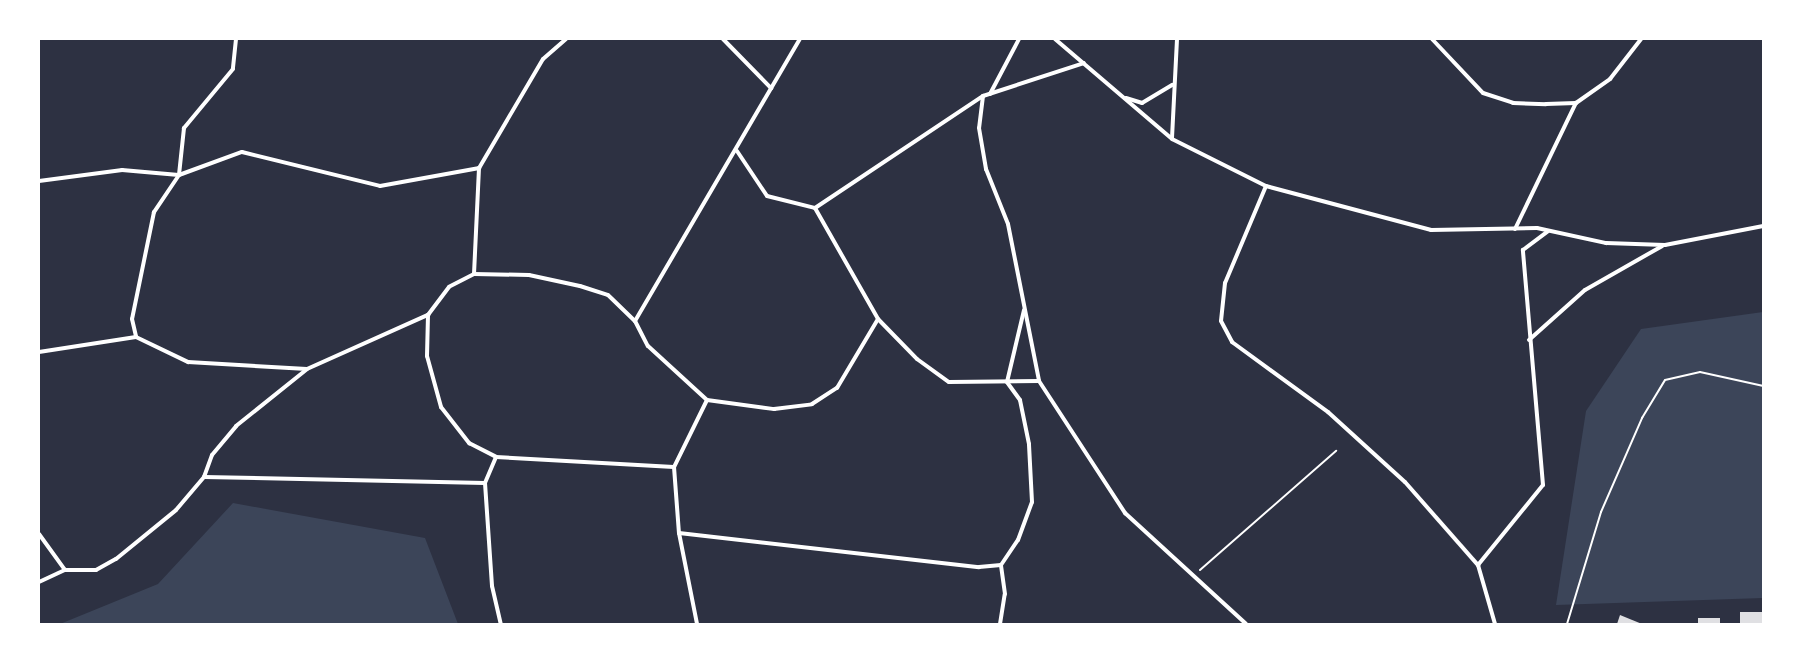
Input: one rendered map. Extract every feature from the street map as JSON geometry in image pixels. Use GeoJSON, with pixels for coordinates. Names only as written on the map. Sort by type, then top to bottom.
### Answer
{"type":"FeatureCollection","features":[{"type":"Feature","properties":{"kind":"lane"},"geometry":{"type":"LineString","coordinates":[[136,337],[132,319],[154,212],[180,175],[184,128],[233,69],[236,39]]}},
{"type":"Feature","properties":{"kind":"lane"},"geometry":{"type":"LineString","coordinates":[[474,274],[479,168],[543,60],[566,39]]}},
{"type":"Feature","properties":{"kind":"lane"},"geometry":{"type":"LineString","coordinates":[[723,39],[771,88]]}},
{"type":"Feature","properties":{"kind":"lane"},"geometry":{"type":"LineString","coordinates":[[635,321],[800,39]]}},
{"type":"Feature","properties":{"kind":"lane"},"geometry":{"type":"LineString","coordinates":[[990,94],[1019,39]]}},
{"type":"Feature","properties":{"kind":"lane"},"geometry":{"type":"LineString","coordinates":[[1055,39],[1172,139],[1266,186],[1431,230],[1549,231],[1606,243],[1665,245],[1763,226]]}},
{"type":"Feature","properties":{"kind":"lane"},"geometry":{"type":"LineString","coordinates":[[1172,139],[1172,85],[1177,39]]}},
{"type":"Feature","properties":{"kind":"lane"},"geometry":{"type":"LineString","coordinates":[[1432,39],[1483,93],[1513,103],[1576,102]]}},
{"type":"Feature","properties":{"kind":"lane"},"geometry":{"type":"LineString","coordinates":[[1515,229],[1576,102],[1610,79],[1641,39]]}},
{"type":"Feature","properties":{"kind":"lane"},"geometry":{"type":"LineString","coordinates":[[815,208],[983,96],[1084,63]]}},
{"type":"Feature","properties":{"kind":"lane"},"geometry":{"type":"LineString","coordinates":[[1122,96],[1142,103],[1172,85]]}},
{"type":"Feature","properties":{"kind":"lane"},"geometry":{"type":"LineString","coordinates":[[983,96],[979,128],[986,170],[1008,224],[1039,381],[1125,513],[1196,574],[1246,624]]}},
{"type":"Feature","properties":{"kind":"lane"},"geometry":{"type":"LineString","coordinates":[[736,150],[767,196],[815,208],[878,319],[916,359],[949,382],[1039,381]]}},
{"type":"Feature","properties":{"kind":"lane"},"geometry":{"type":"LineString","coordinates":[[39,181],[123,170],[180,175],[242,152],[380,186],[479,168]]}},
{"type":"Feature","properties":{"kind":"lane"},"geometry":{"type":"LineString","coordinates":[[1266,186],[1225,283],[1221,321],[1232,342],[1328,412],[1379,459],[1478,565],[1495,624]]}},
{"type":"Feature","properties":{"kind":"lane"},"geometry":{"type":"LineString","coordinates":[[1478,565],[1544,485],[1542,418],[1528,340],[1524,250],[1549,231]]}},
{"type":"Feature","properties":{"kind":"lane"},"geometry":{"type":"LineString","coordinates":[[1528,340],[1585,291],[1665,245]]}},
{"type":"Feature","properties":{"kind":"lane"},"geometry":{"type":"LineString","coordinates":[[39,582],[64,570],[96,570],[116,559],[176,510],[204,477],[212,455],[236,426],[307,369],[428,315],[449,287],[474,274],[529,275],[580,286],[608,296],[635,321],[648,346],[707,400],[774,409],[826,398],[855,363],[878,319]]}},
{"type":"Feature","properties":{"kind":"lane"},"geometry":{"type":"LineString","coordinates":[[1000,624],[1005,594],[1001,565],[1018,540],[1032,501],[1029,444],[1020,400],[1007,382],[1024,308]]}},
{"type":"Feature","properties":{"kind":"lane"},"geometry":{"type":"LineString","coordinates":[[428,315],[427,356],[441,407],[469,444],[496,457],[674,467]]}},
{"type":"Feature","properties":{"kind":"lane"},"geometry":{"type":"LineString","coordinates":[[39,352],[136,337],[188,362],[307,369]]}},
{"type":"Feature","properties":{"kind":"lane"},"geometry":{"type":"LineString","coordinates":[[698,624],[679,533],[674,467],[707,400]]}},
{"type":"Feature","properties":{"kind":"lane"},"geometry":{"type":"LineString","coordinates":[[496,457],[485,483],[492,586],[501,624]]}},
{"type":"Feature","properties":{"kind":"lane"},"geometry":{"type":"LineString","coordinates":[[204,477],[485,483]]}},
{"type":"Feature","properties":{"kind":"lane"},"geometry":{"type":"LineString","coordinates":[[679,533],[979,567],[1001,565]]}},
{"type":"Feature","properties":{"kind":"lane"},"geometry":{"type":"LineString","coordinates":[[39,534],[64,570]]}},
{"type":"Feature","properties":{"kind":"path"},"geometry":{"type":"LineString","coordinates":[[1567,624],[1601,512],[1642,418],[1665,380],[1700,372],[1763,386]]}},
{"type":"Feature","properties":{"kind":"path"},"geometry":{"type":"LineString","coordinates":[[1196,574],[1336,451]]}},
{"type":"Feature","properties":{"kind":"shaded area"},"geometry":{"type":"Polygon","coordinates":[[[1763,312],[1763,598],[1556,605],[1586,411],[1641,329],[1763,312]]]}},
{"type":"Feature","properties":{"kind":"shaded area"},"geometry":{"type":"Polygon","coordinates":[[[233,503],[425,538],[458,624],[60,624],[158,584],[233,503]]]}},
{"type":"Feature","properties":{"kind":"building"},"geometry":{"type":"Polygon","coordinates":[[[1740,612],[1763,612],[1763,624],[1740,624],[1740,612]]]}},
{"type":"Feature","properties":{"kind":"building"},"geometry":{"type":"Polygon","coordinates":[[[1620,615],[1642,624],[1617,624],[1620,615]]]}},
{"type":"Feature","properties":{"kind":"building"},"geometry":{"type":"Polygon","coordinates":[[[1698,618],[1720,618],[1720,624],[1698,624],[1698,618]]]}}]}
